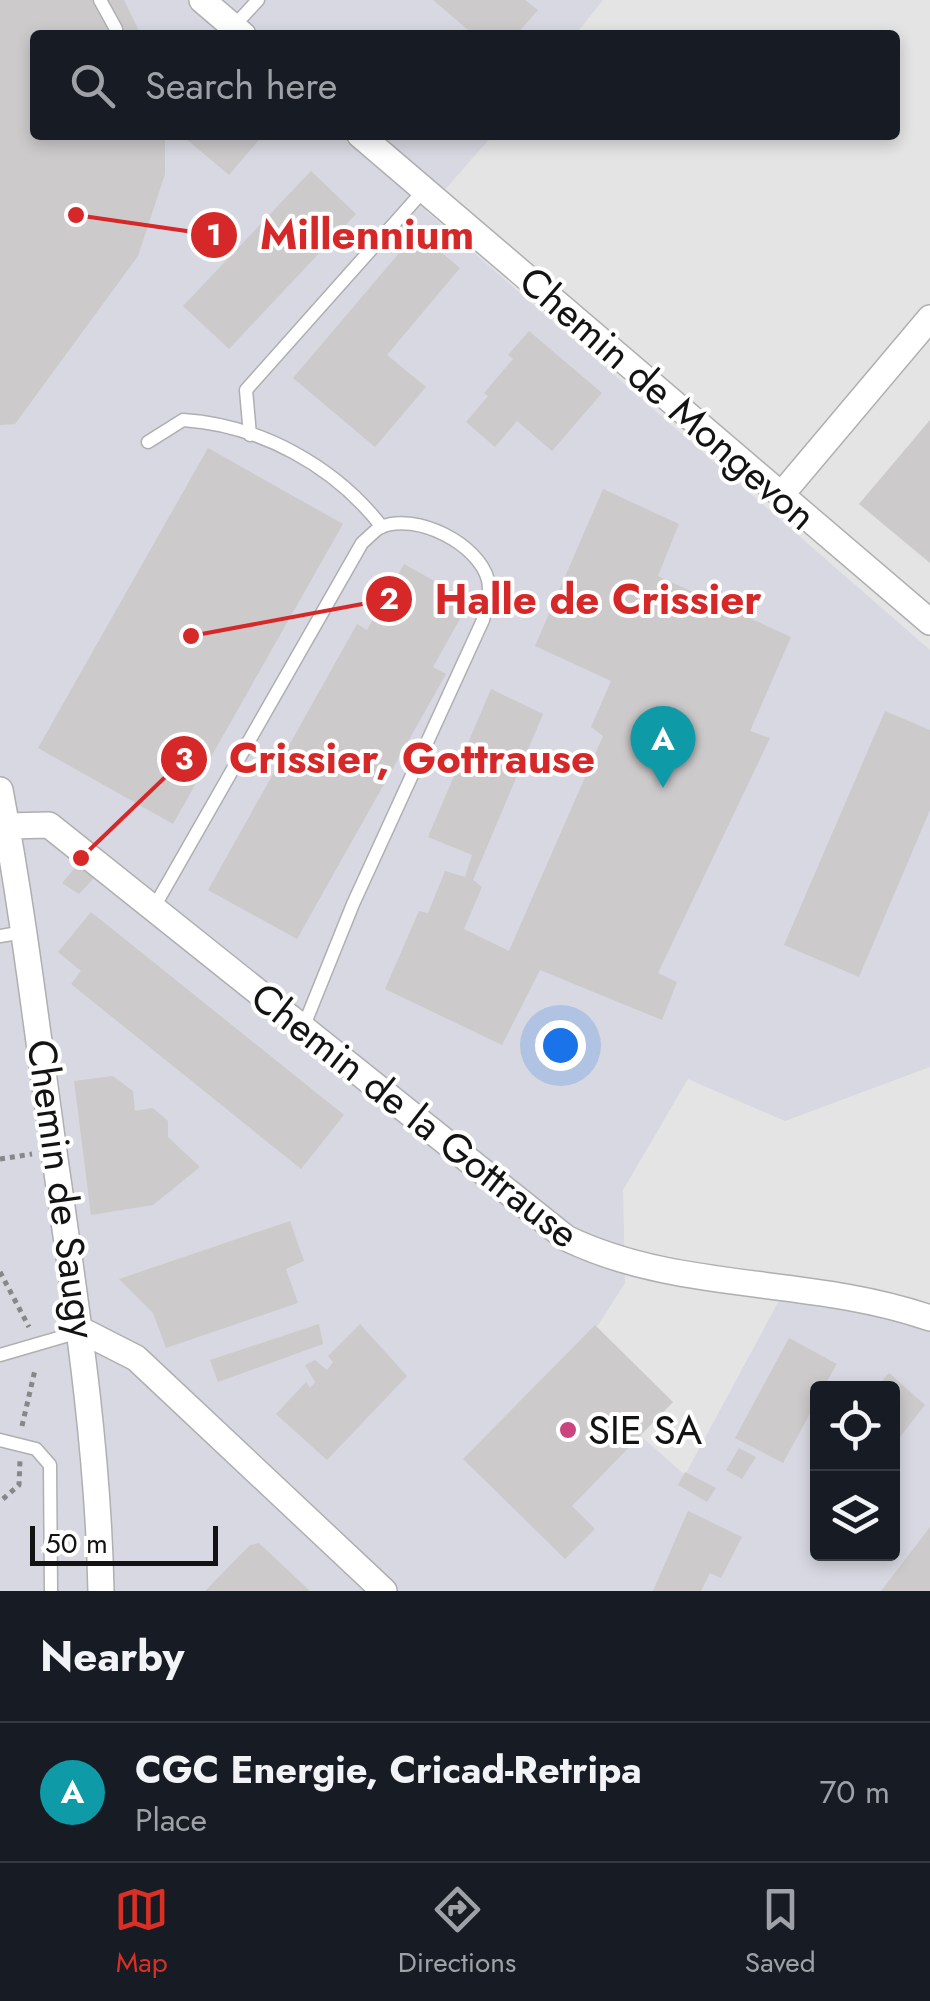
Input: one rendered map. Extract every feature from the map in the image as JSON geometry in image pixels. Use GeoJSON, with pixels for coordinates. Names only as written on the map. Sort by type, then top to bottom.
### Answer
{"type":"FeatureCollection","features":[{"type":"Feature","properties":{"kind":"street"},"geometry":{"type":"LineString","coordinates":[[202,0],[237,30]]}},
{"type":"Feature","properties":{"kind":"street","name":"Chemin de Mongevon"},"geometry":{"type":"LineString","coordinates":[[366,140],[930,622]]}},
{"type":"Feature","properties":{"kind":"street"},"geometry":{"type":"LineString","coordinates":[[781,494],[930,318]]}},
{"type":"Feature","properties":{"kind":"street","name":"Chemin de Saugy"},"geometry":{"type":"LineString","coordinates":[[0,790],[27,931],[83,1331],[94,1427],[101,1591]]}},
{"type":"Feature","properties":{"kind":"street","name":"Chemin de la Gottrause"},"geometry":{"type":"LineString","coordinates":[[7,826],[49,825],[545,1224],[600,1255],[654,1272],[844,1294],[930,1318]]}},
{"type":"Feature","properties":{"kind":"street"},"geometry":{"type":"LineString","coordinates":[[83,1331],[136,1358],[384,1591]]}},
{"type":"Feature","properties":{"kind":"lane"},"geometry":{"type":"LineString","coordinates":[[100,0],[116,29]]}},
{"type":"Feature","properties":{"kind":"lane"},"geometry":{"type":"LineString","coordinates":[[239,30],[258,0]]}},
{"type":"Feature","properties":{"kind":"lane"},"geometry":{"type":"LineString","coordinates":[[250,435],[246,390],[424,190]]}},
{"type":"Feature","properties":{"kind":"lane"},"geometry":{"type":"LineString","coordinates":[[148,442],[183,420],[250,435],[318,466],[367,508],[382,527]]}},
{"type":"Feature","properties":{"kind":"lane"},"geometry":{"type":"LineString","coordinates":[[153,909],[362,543],[382,527],[413,525],[447,537],[480,564],[489,594],[483,620],[361,887],[302,1031]]}},
{"type":"Feature","properties":{"kind":"lane"},"geometry":{"type":"LineString","coordinates":[[0,936],[27,931]]}},
{"type":"Feature","properties":{"kind":"lane"},"geometry":{"type":"LineString","coordinates":[[0,1354],[83,1331]]}},
{"type":"Feature","properties":{"kind":"lane"},"geometry":{"type":"LineString","coordinates":[[0,1440],[36,1449],[50,1466],[51,1591]]}},
{"type":"Feature","properties":{"kind":"path"},"geometry":{"type":"LineString","coordinates":[[0,1159],[32,1154]]}},
{"type":"Feature","properties":{"kind":"path"},"geometry":{"type":"LineString","coordinates":[[0,1272],[29,1327]]}},
{"type":"Feature","properties":{"kind":"path"},"geometry":{"type":"LineString","coordinates":[[20,1432],[35,1370]]}},
{"type":"Feature","properties":{"kind":"path"},"geometry":{"type":"LineString","coordinates":[[3,1499],[20,1485],[20,1458]]}},
{"type":"Feature","properties":{"kind":"shaded area"},"geometry":{"type":"Polygon","coordinates":[[[0,0],[603,0],[579,30],[30,30],[30,140],[489,140],[426,211],[930,650],[930,1067],[785,1121],[688,1079],[623,1190],[625,1283],[568,1372],[685,1475],[782,1295],[910,1322],[930,1331],[930,1591],[0,1591],[0,0]]]}},
{"type":"Feature","properties":{"kind":"building"},"geometry":{"type":"Polygon","coordinates":[[[0,0],[124,0],[139,30],[30,30],[30,140],[165,140],[165,174],[138,256],[15,424],[0,425],[0,0]]]}},
{"type":"Feature","properties":{"kind":"building"},"geometry":{"type":"Polygon","coordinates":[[[433,0],[525,0],[538,10],[520,30],[468,30],[433,0]]]}},
{"type":"Feature","properties":{"kind":"building"},"geometry":{"type":"Polygon","coordinates":[[[187,140],[259,140],[229,175],[187,140]]]}},
{"type":"Feature","properties":{"kind":"building"},"geometry":{"type":"Polygon","coordinates":[[[311,171],[356,214],[229,349],[183,306],[311,171]]]}},
{"type":"Feature","properties":{"kind":"building"},"geometry":{"type":"Polygon","coordinates":[[[417,232],[460,268],[387,355],[426,387],[375,447],[293,378],[417,232]]]}},
{"type":"Feature","properties":{"kind":"building"},"geometry":{"type":"Polygon","coordinates":[[[529,331],[602,393],[552,451],[517,421],[495,447],[466,422],[513,359],[508,355],[529,331]]]}},
{"type":"Feature","properties":{"kind":"building"},"geometry":{"type":"Polygon","coordinates":[[[930,420],[930,563],[859,504],[930,420]]]}},
{"type":"Feature","properties":{"kind":"building"},"geometry":{"type":"Polygon","coordinates":[[[208,448],[343,524],[173,824],[38,748],[208,448]]]}},
{"type":"Feature","properties":{"kind":"building"},"geometry":{"type":"Polygon","coordinates":[[[603,489],[679,524],[658,576],[791,637],[750,731],[770,738],[658,973],[677,982],[662,1020],[540,970],[502,1045],[385,989],[419,911],[428,913],[445,871],[465,877],[472,855],[428,837],[491,689],[543,714],[473,880],[482,887],[464,929],[509,951],[603,736],[591,727],[611,681],[535,646],[603,489]]]}},
{"type":"Feature","properties":{"kind":"building"},"geometry":{"type":"Polygon","coordinates":[[[404,564],[470,601],[433,667],[446,674],[297,939],[208,890],[357,624],[367,630],[404,564]]]}},
{"type":"Feature","properties":{"kind":"building"},"geometry":{"type":"Polygon","coordinates":[[[885,711],[930,730],[930,810],[859,977],[784,945],[885,711]]]}},
{"type":"Feature","properties":{"kind":"building"},"geometry":{"type":"Polygon","coordinates":[[[79,863],[96,876],[79,894],[62,883],[79,863]]]}},
{"type":"Feature","properties":{"kind":"building"},"geometry":{"type":"Polygon","coordinates":[[[91,912],[344,1115],[301,1169],[71,984],[81,971],[58,952],[91,912]]]}},
{"type":"Feature","properties":{"kind":"building"},"geometry":{"type":"Polygon","coordinates":[[[113,1076],[133,1091],[135,1111],[153,1108],[168,1121],[168,1137],[200,1167],[153,1205],[91,1215],[74,1081],[113,1076]]]}},
{"type":"Feature","properties":{"kind":"building"},"geometry":{"type":"Polygon","coordinates":[[[290,1221],[304,1261],[286,1269],[298,1303],[166,1348],[153,1313],[119,1279],[290,1221]]]}},
{"type":"Feature","properties":{"kind":"building"},"geometry":{"type":"Polygon","coordinates":[[[319,1324],[323,1344],[218,1382],[210,1360],[319,1324]]]}},
{"type":"Feature","properties":{"kind":"building"},"geometry":{"type":"Polygon","coordinates":[[[360,1324],[407,1376],[327,1460],[276,1414],[306,1382],[310,1388],[315,1382],[305,1365],[315,1360],[327,1370],[333,1362],[328,1356],[360,1324]]]}},
{"type":"Feature","properties":{"kind":"building","name":"SIE SA"},"geometry":{"type":"Polygon","coordinates":[[[595,1325],[673,1402],[572,1506],[595,1529],[565,1559],[463,1459],[595,1325]]]}},
{"type":"Feature","properties":{"kind":"building"},"geometry":{"type":"Polygon","coordinates":[[[789,1338],[837,1364],[827,1381],[810,1381],[810,1414],[783,1463],[735,1438],[789,1338]]]}},
{"type":"Feature","properties":{"kind":"building"},"geometry":{"type":"Polygon","coordinates":[[[889,1373],[898,1381],[882,1381],[889,1373]]]}},
{"type":"Feature","properties":{"kind":"building"},"geometry":{"type":"Polygon","coordinates":[[[900,1383],[925,1405],[900,1437],[900,1383]]]}},
{"type":"Feature","properties":{"kind":"building"},"geometry":{"type":"Polygon","coordinates":[[[739,1448],[756,1457],[742,1479],[726,1470],[739,1448]]]}},
{"type":"Feature","properties":{"kind":"building"},"geometry":{"type":"Polygon","coordinates":[[[685,1472],[716,1488],[707,1502],[678,1485],[685,1472]]]}},
{"type":"Feature","properties":{"kind":"building"},"geometry":{"type":"Polygon","coordinates":[[[688,1511],[742,1537],[721,1578],[710,1573],[701,1591],[653,1591],[688,1511]]]}},
{"type":"Feature","properties":{"kind":"building"},"geometry":{"type":"Polygon","coordinates":[[[930,1527],[930,1591],[881,1591],[930,1527]]]}},
{"type":"Feature","properties":{"kind":"building"},"geometry":{"type":"Polygon","coordinates":[[[259,1543],[310,1591],[205,1591],[250,1545],[259,1543]]]}},
{"type":"Feature","properties":{"kind":"place","name":"Millennium"},"geometry":{"type":"Point","coordinates":[76,215]}},
{"type":"Feature","properties":{"kind":"place","name":"Halle de Crissier"},"geometry":{"type":"Point","coordinates":[191,636]}},
{"type":"Feature","properties":{"kind":"place","name":"CGC Energie, Cricad-Retripa"},"geometry":{"type":"Point","coordinates":[663,788]}},
{"type":"Feature","properties":{"kind":"place","name":"Crissier, Gottrause"},"geometry":{"type":"Point","coordinates":[81,858]}},
{"type":"Feature","properties":{"kind":"place","name":"SIE SA"},"geometry":{"type":"Point","coordinates":[568,1430]}}]}
